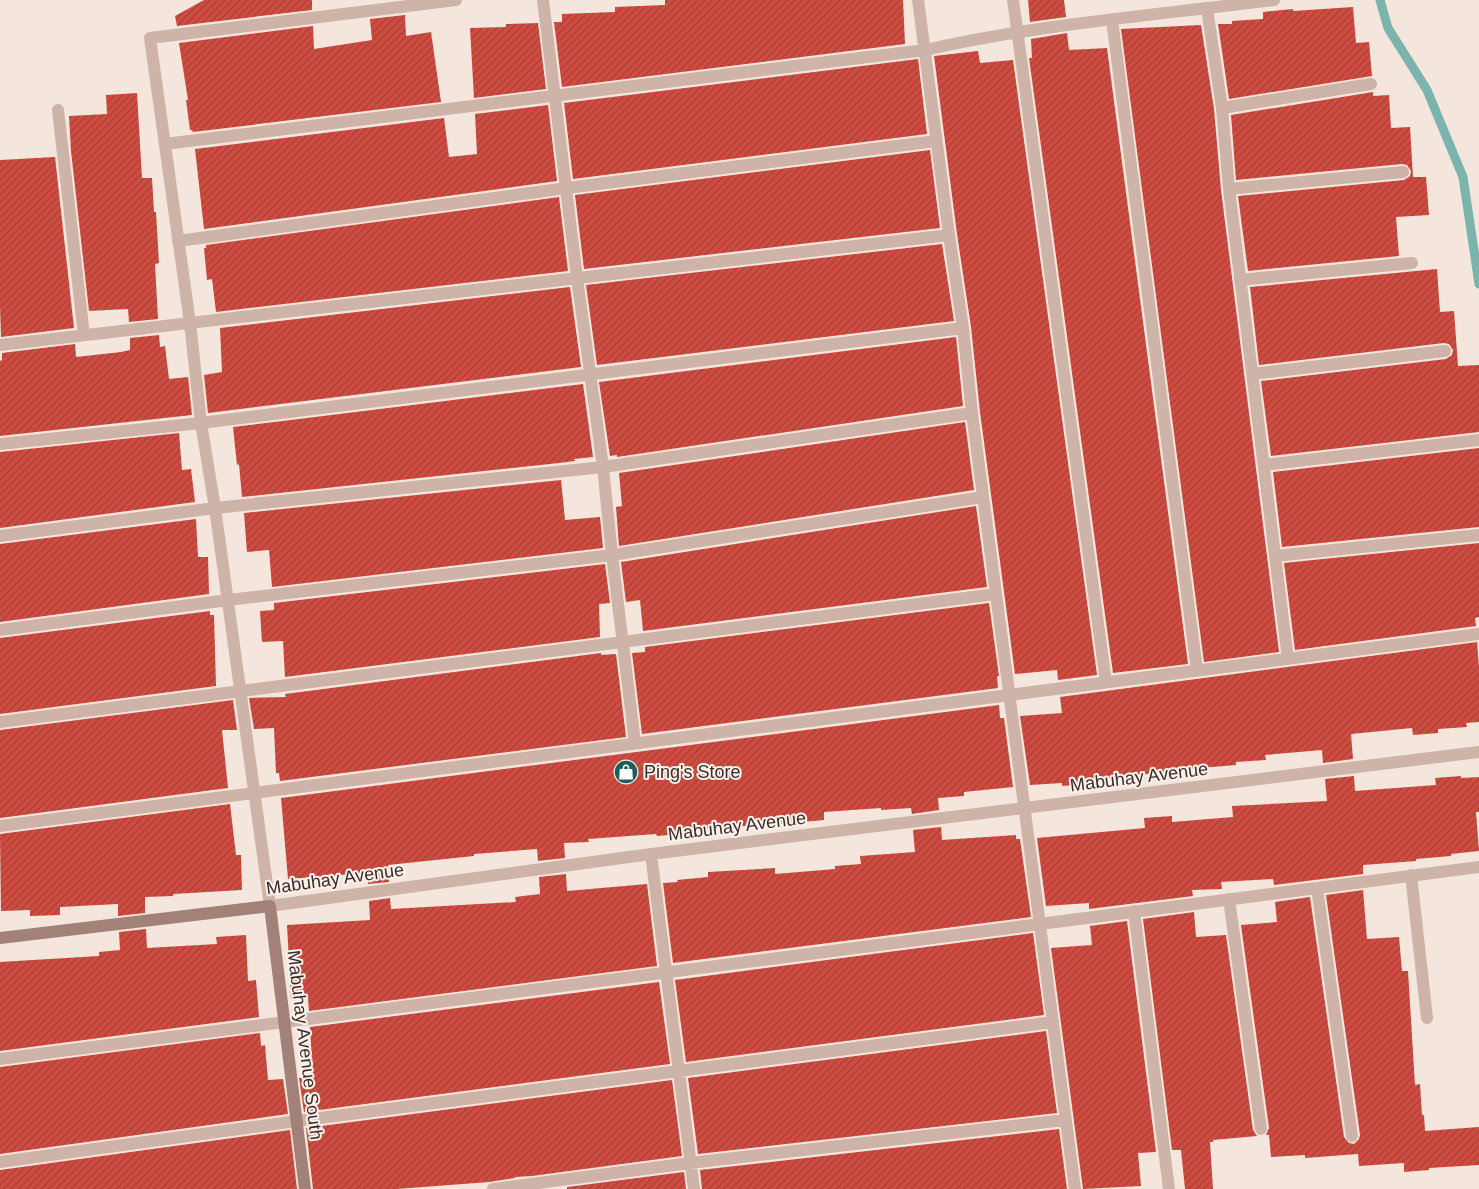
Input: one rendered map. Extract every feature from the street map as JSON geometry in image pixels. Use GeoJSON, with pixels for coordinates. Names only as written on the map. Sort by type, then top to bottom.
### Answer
{"type":"FeatureCollection","features":[{"type":"Feature","properties":{"kind":"street"},"geometry":{"type":"LineString","coordinates":[[270,906],[215,508],[201,423],[190,323],[150,38],[361,6],[456,0]]}},
{"type":"Feature","properties":{"kind":"street"},"geometry":{"type":"LineString","coordinates":[[543,0],[577,278],[603,466],[635,743]]}},
{"type":"Feature","properties":{"kind":"street"},"geometry":{"type":"LineString","coordinates":[[918,0],[963,328],[972,412],[1074,1189]]}},
{"type":"Feature","properties":{"kind":"street"},"geometry":{"type":"LineString","coordinates":[[1013,0],[1106,682]]}},
{"type":"Feature","properties":{"kind":"street"},"geometry":{"type":"LineString","coordinates":[[165,144],[925,50],[958,42],[1017,32],[1274,0]]}},
{"type":"Feature","properties":{"kind":"street"},"geometry":{"type":"LineString","coordinates":[[1207,9],[1222,108],[1229,189],[1288,659]]}},
{"type":"Feature","properties":{"kind":"street"},"geometry":{"type":"LineString","coordinates":[[1112,20],[1197,670]]}},
{"type":"Feature","properties":{"kind":"street"},"geometry":{"type":"LineString","coordinates":[[1222,108],[1371,84]]}},
{"type":"Feature","properties":{"kind":"street"},"geometry":{"type":"LineString","coordinates":[[58,110],[84,335]]}},
{"type":"Feature","properties":{"kind":"street"},"geometry":{"type":"LineString","coordinates":[[178,241],[567,188],[936,141]]}},
{"type":"Feature","properties":{"kind":"street"},"geometry":{"type":"LineString","coordinates":[[1229,189],[1403,172]]}},
{"type":"Feature","properties":{"kind":"street"},"geometry":{"type":"LineString","coordinates":[[0,345],[949,235]]}},
{"type":"Feature","properties":{"kind":"street"},"geometry":{"type":"LineString","coordinates":[[1240,280],[1412,263]]}},
{"type":"Feature","properties":{"kind":"street"},"geometry":{"type":"LineString","coordinates":[[0,444],[201,423],[963,328]]}},
{"type":"Feature","properties":{"kind":"street"},"geometry":{"type":"LineString","coordinates":[[1252,374],[1445,351]]}},
{"type":"Feature","properties":{"kind":"street"},"geometry":{"type":"LineString","coordinates":[[0,536],[215,508],[603,466],[972,412]]}},
{"type":"Feature","properties":{"kind":"street"},"geometry":{"type":"LineString","coordinates":[[1264,465],[1479,440]]}},
{"type":"Feature","properties":{"kind":"street"},"geometry":{"type":"LineString","coordinates":[[0,630],[228,600],[612,555],[983,497]]}},
{"type":"Feature","properties":{"kind":"street"},"geometry":{"type":"LineString","coordinates":[[1274,556],[1479,535]]}},
{"type":"Feature","properties":{"kind":"street"},"geometry":{"type":"LineString","coordinates":[[0,722],[996,594]]}},
{"type":"Feature","properties":{"kind":"street"},"geometry":{"type":"LineString","coordinates":[[0,826],[1479,634]]}},
{"type":"Feature","properties":{"kind":"street","name":"Mabuhay Avenue"},"geometry":{"type":"LineString","coordinates":[[0,938],[270,906],[651,854],[1479,752]]}},
{"type":"Feature","properties":{"kind":"street"},"geometry":{"type":"LineString","coordinates":[[651,854],[694,1189]]}},
{"type":"Feature","properties":{"kind":"street"},"geometry":{"type":"LineString","coordinates":[[0,1059],[1479,866]]}},
{"type":"Feature","properties":{"kind":"street"},"geometry":{"type":"LineString","coordinates":[[1411,875],[1427,1018]]}},
{"type":"Feature","properties":{"kind":"street"},"geometry":{"type":"LineString","coordinates":[[1317,888],[1352,1136]]}},
{"type":"Feature","properties":{"kind":"street"},"geometry":{"type":"LineString","coordinates":[[1229,899],[1260,1129]]}},
{"type":"Feature","properties":{"kind":"street","name":"Mabuhay Avenue South"},"geometry":{"type":"LineString","coordinates":[[270,906],[305,1189]]}},
{"type":"Feature","properties":{"kind":"street"},"geometry":{"type":"LineString","coordinates":[[1134,911],[1168,1189]]}},
{"type":"Feature","properties":{"kind":"street"},"geometry":{"type":"LineString","coordinates":[[0,1162],[1052,1022]]}},
{"type":"Feature","properties":{"kind":"street"},"geometry":{"type":"LineString","coordinates":[[493,1189],[690,1162],[1065,1120]]}},
{"type":"Feature","properties":{"kind":"building"},"geometry":{"type":"Polygon","coordinates":[[[204,0],[312,0],[312,10],[177,26],[175,16],[204,0]]]}},
{"type":"Feature","properties":{"kind":"building"},"geometry":{"type":"Polygon","coordinates":[[[665,0],[903,0],[905,44],[562,87],[554,22],[562,22],[562,14],[615,12],[615,7],[665,5],[665,0]]]}},
{"type":"Feature","properties":{"kind":"building"},"geometry":{"type":"Polygon","coordinates":[[[1028,0],[1064,0],[1066,17],[1030,22],[1028,0]]]}},
{"type":"Feature","properties":{"kind":"building"},"geometry":{"type":"Polygon","coordinates":[[[1353,7],[1356,43],[1369,42],[1372,76],[1229,99],[1218,24],[1232,24],[1232,21],[1263,19],[1263,12],[1353,7]]]}},
{"type":"Feature","properties":{"kind":"building"},"geometry":{"type":"Polygon","coordinates":[[[405,15],[406,36],[431,32],[441,102],[193,132],[190,130],[186,100],[188,100],[179,43],[313,26],[314,49],[372,40],[370,19],[405,15]]]}},
{"type":"Feature","properties":{"kind":"building"},"geometry":{"type":"Polygon","coordinates":[[[538,23],[546,89],[474,98],[470,28],[506,27],[506,24],[538,23]]]}},
{"type":"Feature","properties":{"kind":"building"},"geometry":{"type":"Polygon","coordinates":[[[1201,25],[1214,109],[1221,190],[1279,652],[1204,662],[1121,29],[1201,25]]]}},
{"type":"Feature","properties":{"kind":"building"},"geometry":{"type":"Polygon","coordinates":[[[1067,33],[1069,50],[1107,48],[1188,664],[1113,673],[1029,58],[1032,58],[1031,39],[1067,33]]]}},
{"type":"Feature","properties":{"kind":"building"},"geometry":{"type":"Polygon","coordinates":[[[978,51],[980,63],[1013,60],[1097,675],[1058,680],[1057,670],[1015,674],[934,56],[978,51]]]}},
{"type":"Feature","properties":{"kind":"building"},"geometry":{"type":"Polygon","coordinates":[[[918,59],[927,134],[573,179],[564,103],[918,59]]]}},
{"type":"Feature","properties":{"kind":"building"},"geometry":{"type":"Polygon","coordinates":[[[1373,92],[1373,96],[1389,95],[1391,128],[1410,127],[1413,177],[1426,177],[1429,215],[1396,217],[1399,256],[1248,271],[1238,196],[1404,180],[1410,176],[1411,171],[1407,165],[1402,164],[1236,180],[1231,115],[1373,92]]]}},
{"type":"Feature","properties":{"kind":"building"},"geometry":{"type":"Polygon","coordinates":[[[137,93],[142,178],[152,178],[154,212],[156,212],[159,263],[155,264],[158,319],[129,322],[128,309],[89,311],[71,151],[69,116],[107,114],[106,95],[137,93]]]}},
{"type":"Feature","properties":{"kind":"building"},"geometry":{"type":"Polygon","coordinates":[[[548,105],[557,181],[204,229],[195,149],[444,118],[449,157],[477,154],[475,114],[548,105]]]}},
{"type":"Feature","properties":{"kind":"building"},"geometry":{"type":"Polygon","coordinates":[[[930,150],[940,228],[584,269],[575,195],[930,150]]]}},
{"type":"Feature","properties":{"kind":"building"},"geometry":{"type":"Polygon","coordinates":[[[55,157],[74,328],[1,337],[0,160],[55,157]]]}},
{"type":"Feature","properties":{"kind":"building"},"geometry":{"type":"Polygon","coordinates":[[[559,197],[568,271],[216,312],[212,279],[207,280],[204,248],[206,248],[206,245],[559,197]]]}},
{"type":"Feature","properties":{"kind":"building"},"geometry":{"type":"Polygon","coordinates":[[[942,244],[954,321],[597,365],[586,285],[942,244]]]}},
{"type":"Feature","properties":{"kind":"building"},"geometry":{"type":"Polygon","coordinates":[[[1437,269],[1440,312],[1454,311],[1458,366],[1479,365],[1479,432],[1271,456],[1261,381],[1446,359],[1452,355],[1453,350],[1449,344],[1444,343],[1259,365],[1250,287],[1437,269]]]}},
{"type":"Feature","properties":{"kind":"building"},"geometry":{"type":"Polygon","coordinates":[[[570,287],[581,367],[208,413],[204,375],[222,372],[220,328],[570,287]]]}},
{"type":"Feature","properties":{"kind":"building"},"geometry":{"type":"Polygon","coordinates":[[[159,335],[160,347],[165,346],[169,379],[188,377],[192,415],[0,436],[0,361],[2,360],[2,353],[75,344],[76,357],[121,352],[130,350],[130,338],[159,335]]]}},
{"type":"Feature","properties":{"kind":"building"},"geometry":{"type":"Polygon","coordinates":[[[956,337],[963,406],[617,457],[617,455],[610,456],[599,382],[956,337]]]}},
{"type":"Feature","properties":{"kind":"building"},"geometry":{"type":"Polygon","coordinates":[[[583,384],[593,457],[559,463],[242,497],[233,427],[583,384]]]}},
{"type":"Feature","properties":{"kind":"building"},"geometry":{"type":"Polygon","coordinates":[[[965,422],[974,490],[619,546],[616,507],[622,506],[619,473],[965,422]]]}},
{"type":"Feature","properties":{"kind":"building"},"geometry":{"type":"Polygon","coordinates":[[[179,433],[182,470],[191,469],[195,502],[0,528],[0,452],[179,433]]]}},
{"type":"Feature","properties":{"kind":"building"},"geometry":{"type":"Polygon","coordinates":[[[1479,448],[1479,527],[1282,547],[1273,472],[1479,448]]]}},
{"type":"Feature","properties":{"kind":"building"},"geometry":{"type":"Polygon","coordinates":[[[561,480],[565,520],[600,517],[603,548],[272,587],[269,550],[247,552],[244,513],[561,480]]]}},
{"type":"Feature","properties":{"kind":"building"},"geometry":{"type":"Polygon","coordinates":[[[976,506],[987,587],[643,631],[640,600],[626,602],[621,562],[976,506]]]}},
{"type":"Feature","properties":{"kind":"building"},"geometry":{"type":"Polygon","coordinates":[[[196,519],[198,557],[208,557],[209,594],[0,622],[0,544],[196,519]]]}},
{"type":"Feature","properties":{"kind":"building"},"geometry":{"type":"Polygon","coordinates":[[[1479,543],[1479,617],[1475,618],[1476,626],[1295,650],[1284,563],[1479,543]]]}},
{"type":"Feature","properties":{"kind":"building"},"geometry":{"type":"Polygon","coordinates":[[[605,564],[610,603],[599,604],[600,637],[285,677],[283,641],[262,642],[260,611],[274,610],[274,603],[605,564]]]}},
{"type":"Feature","properties":{"kind":"building"},"geometry":{"type":"Polygon","coordinates":[[[989,603],[999,676],[997,676],[998,688],[642,734],[632,653],[645,652],[645,647],[989,603]]]}},
{"type":"Feature","properties":{"kind":"building"},"geometry":{"type":"Polygon","coordinates":[[[210,611],[210,615],[214,615],[216,686],[0,714],[0,638],[210,611]]]}},
{"type":"Feature","properties":{"kind":"building"},"geometry":{"type":"Polygon","coordinates":[[[1477,642],[1479,722],[1466,723],[1467,727],[1438,729],[1438,733],[1413,735],[1412,728],[1351,734],[1353,759],[1323,763],[1322,750],[1265,755],[1266,760],[1236,762],[1236,765],[1088,780],[1088,784],[1062,786],[1062,783],[1030,785],[1020,716],[1062,713],[1060,697],[1477,642]]]}},
{"type":"Feature","properties":{"kind":"building"},"geometry":{"type":"Polygon","coordinates":[[[601,653],[601,655],[616,654],[626,737],[280,781],[279,773],[276,773],[274,728],[254,729],[249,698],[286,697],[285,694],[601,653]]]}},
{"type":"Feature","properties":{"kind":"building"},"geometry":{"type":"Polygon","coordinates":[[[233,700],[237,730],[222,730],[228,788],[0,818],[0,730],[233,700]]]}},
{"type":"Feature","properties":{"kind":"building"},"geometry":{"type":"Polygon","coordinates":[[[999,705],[1000,718],[1004,718],[1013,787],[964,792],[964,796],[938,798],[939,810],[912,814],[911,808],[824,812],[824,820],[678,831],[678,834],[657,836],[656,834],[588,839],[589,842],[564,843],[565,858],[538,861],[537,849],[474,854],[474,856],[388,865],[389,882],[368,884],[367,873],[288,879],[281,798],[999,705]]]}},
{"type":"Feature","properties":{"kind":"building"},"geometry":{"type":"Polygon","coordinates":[[[1354,776],[1355,791],[1436,785],[1435,778],[1479,777],[1479,812],[1476,812],[1479,851],[1416,859],[1416,861],[1363,865],[1363,874],[1274,885],[1273,879],[1221,882],[1222,889],[1192,890],[1193,896],[1089,909],[1089,903],[1046,906],[1037,838],[1145,828],[1144,818],[1172,816],[1172,822],[1233,817],[1232,806],[1327,801],[1325,779],[1354,776]]]}},
{"type":"Feature","properties":{"kind":"building"},"geometry":{"type":"Polygon","coordinates":[[[230,804],[236,855],[241,855],[242,890],[145,897],[145,913],[118,916],[118,904],[60,907],[60,915],[30,916],[30,910],[1,911],[0,834],[230,804]]]}},
{"type":"Feature","properties":{"kind":"building"},"geometry":{"type":"Polygon","coordinates":[[[941,827],[942,840],[1016,835],[1016,839],[1020,839],[1031,917],[673,963],[663,883],[708,877],[708,872],[775,868],[775,874],[835,869],[835,866],[861,864],[860,856],[915,852],[913,830],[941,827]]]}},
{"type":"Feature","properties":{"kind":"building"},"geometry":{"type":"Polygon","coordinates":[[[566,874],[567,891],[647,884],[657,966],[309,1011],[308,998],[291,999],[287,925],[370,920],[369,901],[390,898],[391,909],[516,902],[515,897],[540,894],[539,877],[566,874]]]}},
{"type":"Feature","properties":{"kind":"building"},"geometry":{"type":"Polygon","coordinates":[[[1363,890],[1367,939],[1399,937],[1402,971],[1408,971],[1415,1085],[1420,1084],[1425,1131],[1479,1127],[1479,1165],[1429,1168],[1429,1170],[1404,1172],[1404,1163],[1359,1166],[1358,1154],[1305,1158],[1305,1155],[1271,1157],[1269,1135],[1266,1135],[1269,1128],[1241,925],[1277,922],[1275,902],[1310,897],[1344,1137],[1349,1143],[1354,1144],[1360,1135],[1326,895],[1363,890]]]}},
{"type":"Feature","properties":{"kind":"building"},"geometry":{"type":"Polygon","coordinates":[[[1194,912],[1196,937],[1226,935],[1253,1130],[1257,1136],[1213,1140],[1213,1142],[1210,1142],[1213,1189],[1185,1189],[1181,1150],[1172,1150],[1143,919],[1194,912]]]}},
{"type":"Feature","properties":{"kind":"building"},"geometry":{"type":"Polygon","coordinates":[[[1127,921],[1156,1152],[1138,1153],[1141,1186],[1083,1189],[1051,948],[1092,945],[1090,926],[1127,921]]]}},
{"type":"Feature","properties":{"kind":"building"},"geometry":{"type":"Polygon","coordinates":[[[146,929],[147,948],[217,944],[216,937],[246,935],[248,981],[256,980],[259,1017],[0,1051],[0,962],[99,956],[99,952],[120,950],[119,932],[146,929]]]}},
{"type":"Feature","properties":{"kind":"building"},"geometry":{"type":"Polygon","coordinates":[[[1033,933],[1044,1015],[686,1062],[675,980],[1033,933]]]}},
{"type":"Feature","properties":{"kind":"building"},"geometry":{"type":"Polygon","coordinates":[[[659,982],[670,1064],[304,1112],[299,1078],[313,1077],[310,1027],[659,982]]]}},
{"type":"Feature","properties":{"kind":"building"},"geometry":{"type":"Polygon","coordinates":[[[1046,1031],[1057,1113],[698,1154],[688,1078],[1046,1031]]]}},
{"type":"Feature","properties":{"kind":"building"},"geometry":{"type":"Polygon","coordinates":[[[260,1033],[261,1046],[265,1045],[268,1080],[283,1079],[288,1114],[0,1154],[0,1067],[260,1033]]]}},
{"type":"Feature","properties":{"kind":"building"},"geometry":{"type":"Polygon","coordinates":[[[672,1080],[682,1156],[489,1182],[397,1189],[313,1189],[306,1128],[672,1080]]]}},
{"type":"Feature","properties":{"kind":"building"},"geometry":{"type":"Polygon","coordinates":[[[1059,1129],[1067,1189],[702,1189],[700,1170],[1059,1129]]]}},
{"type":"Feature","properties":{"kind":"building"},"geometry":{"type":"Polygon","coordinates":[[[290,1130],[297,1189],[0,1189],[0,1170],[290,1130]]]}},
{"type":"Feature","properties":{"kind":"building"},"geometry":{"type":"Polygon","coordinates":[[[684,1172],[686,1189],[567,1189],[567,1187],[684,1172]]]}},
{"type":"Feature","properties":{"kind":"waterway"},"geometry":{"type":"LineString","coordinates":[[1380,0],[1388,28],[1427,90],[1463,177],[1479,284]]}},
{"type":"Feature","properties":{"kind":"place","name":"Ping's Store"},"geometry":{"type":"Point","coordinates":[626,772]}}]}
